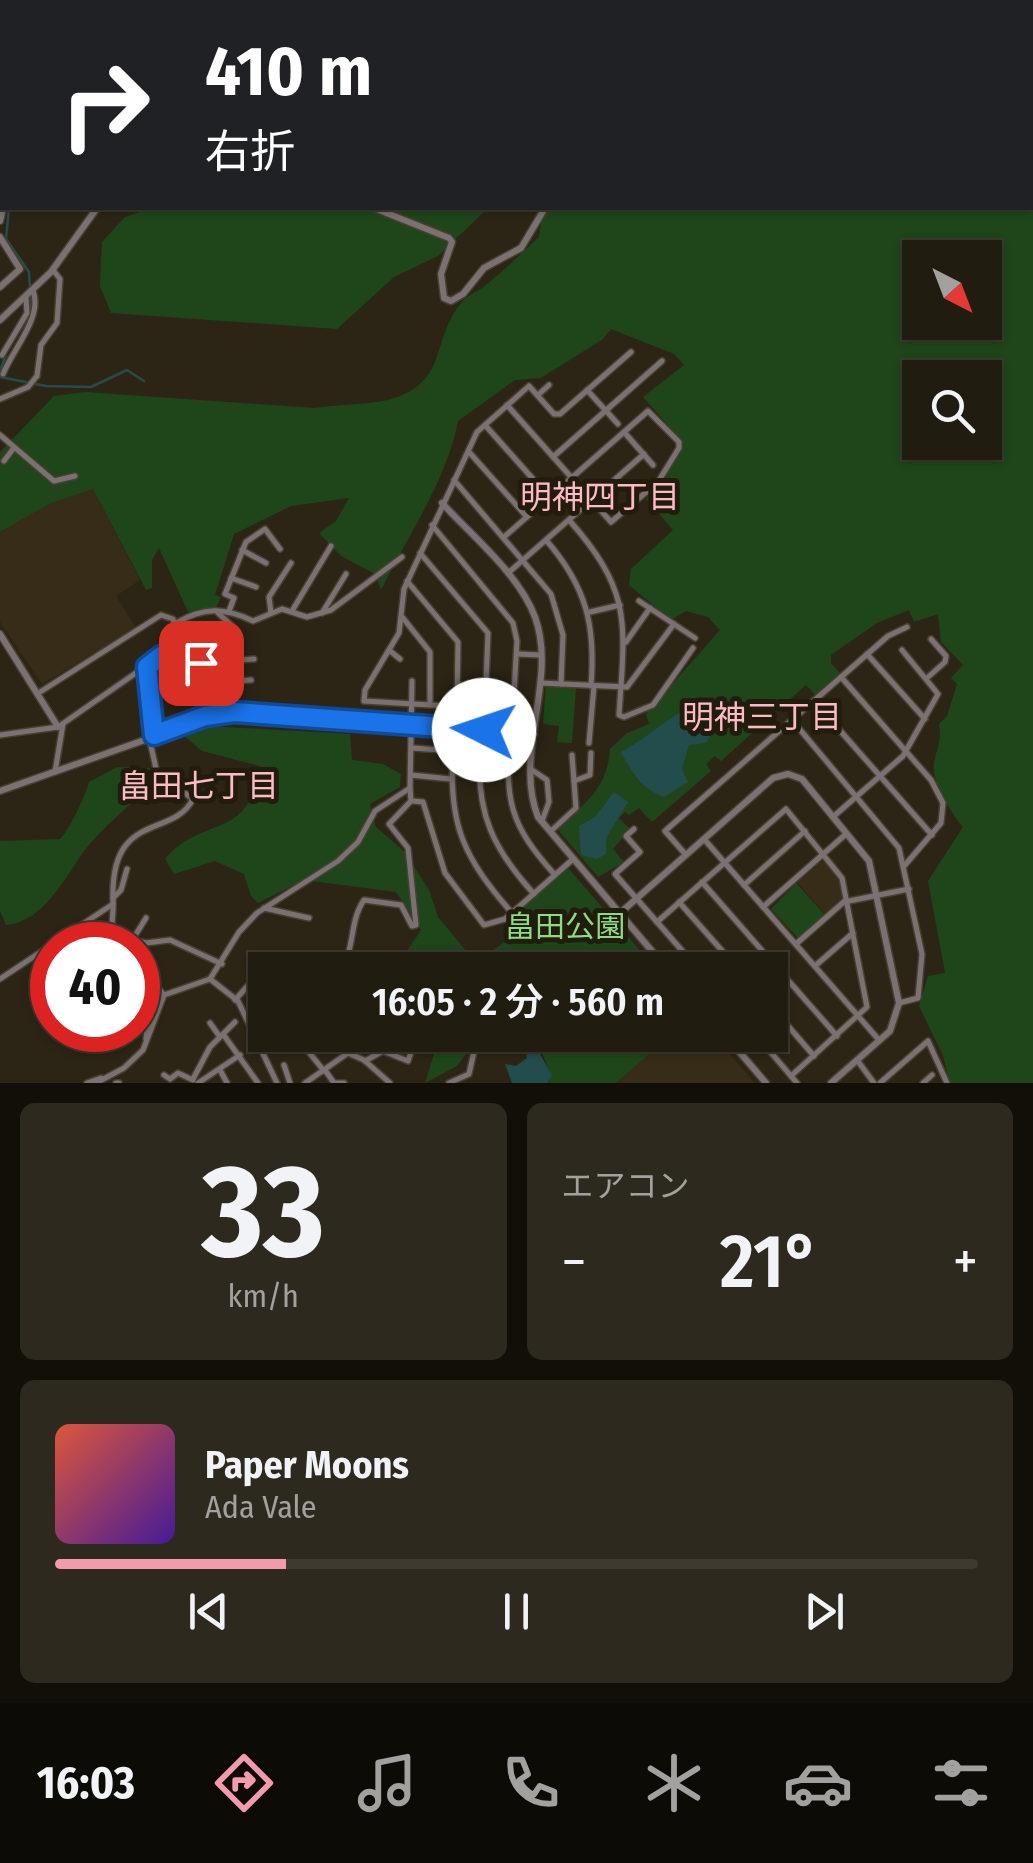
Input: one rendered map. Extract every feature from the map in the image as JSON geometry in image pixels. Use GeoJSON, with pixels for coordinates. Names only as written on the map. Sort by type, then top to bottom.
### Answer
{"type":"FeatureCollection","features":[{"type":"Feature","properties":{"kind":"street"},"geometry":{"type":"LineString","coordinates":[[0,320],[52,270],[96,210]]}},
{"type":"Feature","properties":{"kind":"street"},"geometry":{"type":"LineString","coordinates":[[379,210],[450,238],[440,282],[444,298],[451,302],[463,294],[484,268],[522,248],[545,210]]}},
{"type":"Feature","properties":{"kind":"street"},"geometry":{"type":"LineString","coordinates":[[0,237],[20,270],[0,288]]}},
{"type":"Feature","properties":{"kind":"street"},"geometry":{"type":"LineString","coordinates":[[0,399],[33,382],[41,345],[58,323],[60,279],[52,270]]}},
{"type":"Feature","properties":{"kind":"street"},"geometry":{"type":"LineString","coordinates":[[4,355],[34,317],[34,290]]}},
{"type":"Feature","properties":{"kind":"street"},"geometry":{"type":"LineString","coordinates":[[3,374],[4,355],[26,313],[26,298]]}},
{"type":"Feature","properties":{"kind":"street"},"geometry":{"type":"LineString","coordinates":[[0,303],[8,314]]}},
{"type":"Feature","properties":{"kind":"street"},"geometry":{"type":"LineString","coordinates":[[432,525],[508,614],[517,654],[513,710],[364,701],[369,678],[389,650],[402,616],[408,581],[432,525],[442,502],[470,452],[476,432],[529,386],[560,414],[632,352]]}},
{"type":"Feature","properties":{"kind":"street"},"geometry":{"type":"LineString","coordinates":[[553,457],[662,362]]}},
{"type":"Feature","properties":{"kind":"street"},"geometry":{"type":"LineString","coordinates":[[538,396],[549,386]]}},
{"type":"Feature","properties":{"kind":"street"},"geometry":{"type":"LineString","coordinates":[[587,390],[618,424]]}},
{"type":"Feature","properties":{"kind":"street"},"geometry":{"type":"LineString","coordinates":[[504,537],[549,497],[572,478],[624,432],[652,412],[679,448],[658,482],[614,520],[591,500],[572,478],[507,405]]}},
{"type":"Feature","properties":{"kind":"street"},"geometry":{"type":"LineString","coordinates":[[485,424],[549,497]]}},
{"type":"Feature","properties":{"kind":"street"},"geometry":{"type":"LineString","coordinates":[[624,432],[653,464]]}},
{"type":"Feature","properties":{"kind":"street"},"geometry":{"type":"LineString","coordinates":[[0,435],[54,481],[75,476]]}},
{"type":"Feature","properties":{"kind":"street"},"geometry":{"type":"LineString","coordinates":[[4,461],[13,449]]}},
{"type":"Feature","properties":{"kind":"street"},"geometry":{"type":"LineString","coordinates":[[470,452],[527,517]]}},
{"type":"Feature","properties":{"kind":"street"},"geometry":{"type":"LineString","coordinates":[[506,575],[644,454]]}},
{"type":"Feature","properties":{"kind":"street"},"geometry":{"type":"LineString","coordinates":[[454,480],[547,588],[558,611],[563,642],[561,684]]}},
{"type":"Feature","properties":{"kind":"street"},"geometry":{"type":"LineString","coordinates":[[442,502],[534,613],[540,655],[532,770],[534,805],[541,823],[652,952]]}},
{"type":"Feature","properties":{"kind":"street"},"geometry":{"type":"LineString","coordinates":[[569,520],[607,567],[620,606],[624,645],[619,715],[624,718],[646,710],[694,648]]}},
{"type":"Feature","properties":{"kind":"street"},"geometry":{"type":"LineString","coordinates":[[229,611],[234,598],[225,594],[242,550],[265,529],[280,549]]}},
{"type":"Feature","properties":{"kind":"street"},"geometry":{"type":"LineString","coordinates":[[546,540],[576,577],[590,612],[594,641],[590,742]]}},
{"type":"Feature","properties":{"kind":"street"},"geometry":{"type":"LineString","coordinates":[[292,611],[331,546]]}},
{"type":"Feature","properties":{"kind":"street"},"geometry":{"type":"LineString","coordinates":[[242,550],[266,563]]}},
{"type":"Feature","properties":{"kind":"street"},"geometry":{"type":"LineString","coordinates":[[420,553],[488,633],[485,708]]}},
{"type":"Feature","properties":{"kind":"street"},"geometry":{"type":"LineString","coordinates":[[176,625],[198,611],[229,611],[253,621],[271,613],[292,611],[307,617],[322,613],[345,603],[402,556]]}},
{"type":"Feature","properties":{"kind":"street"},"geometry":{"type":"LineString","coordinates":[[271,613],[267,602],[291,563]]}},
{"type":"Feature","properties":{"kind":"street"},"geometry":{"type":"LineString","coordinates":[[322,613],[346,574]]}},
{"type":"Feature","properties":{"kind":"street"},"geometry":{"type":"LineString","coordinates":[[231,578],[256,587]]}},
{"type":"Feature","properties":{"kind":"street"},"geometry":{"type":"LineString","coordinates":[[408,581],[458,642],[458,707]]}},
{"type":"Feature","properties":{"kind":"street"},"geometry":{"type":"LineString","coordinates":[[640,601],[694,638]]}},
{"type":"Feature","properties":{"kind":"street"},"geometry":{"type":"LineString","coordinates":[[590,612],[620,606]]}},
{"type":"Feature","properties":{"kind":"street"},"geometry":{"type":"LineString","coordinates":[[624,645],[650,608]]}},
{"type":"Feature","properties":{"kind":"street"},"geometry":{"type":"LineString","coordinates":[[217,611],[230,624]]}},
{"type":"Feature","properties":{"kind":"street"},"geometry":{"type":"LineString","coordinates":[[37,694],[166,613],[176,625],[197,635]]}},
{"type":"Feature","properties":{"kind":"street"},"geometry":{"type":"LineString","coordinates":[[402,616],[430,652],[430,705]]}},
{"type":"Feature","properties":{"kind":"street"},"geometry":{"type":"LineString","coordinates":[[538,683],[621,688],[636,680],[674,624]]}},
{"type":"Feature","properties":{"kind":"street"},"geometry":{"type":"LineString","coordinates":[[0,735],[60,726],[161,656],[177,640],[176,625]]}},
{"type":"Feature","properties":{"kind":"street"},"geometry":{"type":"LineString","coordinates":[[686,855],[665,831],[888,636],[908,627]]}},
{"type":"Feature","properties":{"kind":"street"},"geometry":{"type":"LineString","coordinates":[[0,634],[60,726],[55,772]]}},
{"type":"Feature","properties":{"kind":"street"},"geometry":{"type":"LineString","coordinates":[[927,678],[945,662],[946,656],[931,639]]}},
{"type":"Feature","properties":{"kind":"street"},"geometry":{"type":"LineString","coordinates":[[389,650],[400,658]]}},
{"type":"Feature","properties":{"kind":"street"},"geometry":{"type":"LineString","coordinates":[[834,816],[906,752],[938,691],[902,650]]}},
{"type":"Feature","properties":{"kind":"street"},"geometry":{"type":"LineString","coordinates":[[517,654],[540,655]]}},
{"type":"Feature","properties":{"kind":"street"},"geometry":{"type":"LineString","coordinates":[[867,654],[925,719]]}},
{"type":"Feature","properties":{"kind":"street"},"geometry":{"type":"LineString","coordinates":[[161,656],[201,663],[254,659]]}},
{"type":"Feature","properties":{"kind":"street"},"geometry":{"type":"LineString","coordinates":[[108,922],[113,901],[112,873],[128,842],[192,802],[190,793],[155,769],[147,667]]}},
{"type":"Feature","properties":{"kind":"street"},"geometry":{"type":"LineString","coordinates":[[841,677],[936,786],[943,802],[943,818],[904,865]]}},
{"type":"Feature","properties":{"kind":"street"},"geometry":{"type":"LineString","coordinates":[[149,688],[251,680]]}},
{"type":"Feature","properties":{"kind":"street"},"geometry":{"type":"LineString","coordinates":[[352,952],[350,930],[364,900],[401,905],[412,926],[416,925],[408,848],[389,824],[411,801],[413,748],[408,742],[412,681]]}},
{"type":"Feature","properties":{"kind":"street"},"geometry":{"type":"LineString","coordinates":[[814,700],[932,835]]}},
{"type":"Feature","properties":{"kind":"street"},"geometry":{"type":"LineString","coordinates":[[0,791],[205,716],[234,712],[534,734]]}},
{"type":"Feature","properties":{"kind":"street"},"geometry":{"type":"LineString","coordinates":[[792,720],[892,835],[904,865],[924,976],[916,1001],[899,1004]]}},
{"type":"Feature","properties":{"kind":"street"},"geometry":{"type":"LineString","coordinates":[[510,732],[508,795],[515,823],[555,876]]}},
{"type":"Feature","properties":{"kind":"street"},"geometry":{"type":"LineString","coordinates":[[413,748],[509,755]]}},
{"type":"Feature","properties":{"kind":"street"},"geometry":{"type":"LineString","coordinates":[[453,751],[452,809],[463,846],[482,878],[512,913]]}},
{"type":"Feature","properties":{"kind":"street"},"geometry":{"type":"LineString","coordinates":[[480,753],[479,795],[488,830],[505,861],[534,894]]}},
{"type":"Feature","properties":{"kind":"street"},"geometry":{"type":"LineString","coordinates":[[574,781],[590,774],[591,753]]}},
{"type":"Feature","properties":{"kind":"street"},"geometry":{"type":"LineString","coordinates":[[548,833],[576,808],[572,754]]}},
{"type":"Feature","properties":{"kind":"street"},"geometry":{"type":"LineString","coordinates":[[532,770],[546,777],[548,804],[541,823]]}},
{"type":"Feature","properties":{"kind":"street"},"geometry":{"type":"LineString","coordinates":[[411,775],[451,778]]}},
{"type":"Feature","properties":{"kind":"street"},"geometry":{"type":"LineString","coordinates":[[619,914],[781,775],[800,778],[869,861],[899,1004],[893,1027],[834,1082]]}},
{"type":"Feature","properties":{"kind":"street"},"geometry":{"type":"LineString","coordinates":[[164,996],[210,980],[239,932],[264,908],[338,861],[358,842],[375,811],[410,788]]}},
{"type":"Feature","properties":{"kind":"street"},"geometry":{"type":"LineString","coordinates":[[411,801],[422,802],[445,873],[484,925],[512,913],[572,860]]}},
{"type":"Feature","properties":{"kind":"street"},"geometry":{"type":"LineString","coordinates":[[534,805],[548,804]]}},
{"type":"Feature","properties":{"kind":"street"},"geometry":{"type":"LineString","coordinates":[[657,922],[786,809],[842,878],[868,1004],[791,1076]]}},
{"type":"Feature","properties":{"kind":"street"},"geometry":{"type":"LineString","coordinates":[[634,829],[626,836],[640,852],[614,874],[683,952]]}},
{"type":"Feature","properties":{"kind":"street"},"geometry":{"type":"LineString","coordinates":[[744,885],[805,831]]}},
{"type":"Feature","properties":{"kind":"street"},"geometry":{"type":"LineString","coordinates":[[763,907],[848,832]]}},
{"type":"Feature","properties":{"kind":"street"},"geometry":{"type":"LineString","coordinates":[[704,839],[880,1040]]}},
{"type":"Feature","properties":{"kind":"street"},"geometry":{"type":"LineString","coordinates":[[83,922],[113,901],[128,869]]}},
{"type":"Feature","properties":{"kind":"street"},"geometry":{"type":"LineString","coordinates":[[702,882],[764,952]]}},
{"type":"Feature","properties":{"kind":"street"},"geometry":{"type":"LineString","coordinates":[[796,944],[847,901],[910,889]]}},
{"type":"Feature","properties":{"kind":"street"},"geometry":{"type":"LineString","coordinates":[[680,902],[723,952]]}},
{"type":"Feature","properties":{"kind":"street"},"geometry":{"type":"LineString","coordinates":[[264,908],[309,918]]}},
{"type":"Feature","properties":{"kind":"street"},"geometry":{"type":"LineString","coordinates":[[144,922],[146,918]]}},
{"type":"Feature","properties":{"kind":"street"},"geometry":{"type":"LineString","coordinates":[[815,966],[854,932]]}},
{"type":"Feature","properties":{"kind":"street"},"geometry":{"type":"LineString","coordinates":[[160,942],[170,940],[222,964]]}},
{"type":"Feature","properties":{"kind":"street"},"geometry":{"type":"LineString","coordinates":[[0,979],[30,959]]}},
{"type":"Feature","properties":{"kind":"street"},"geometry":{"type":"LineString","coordinates":[[210,980],[235,1000],[274,1082]]}},
{"type":"Feature","properties":{"kind":"street"},"geometry":{"type":"LineString","coordinates":[[788,980],[837,1036]]}},
{"type":"Feature","properties":{"kind":"street"},"geometry":{"type":"LineString","coordinates":[[235,1000],[248,986]]}},
{"type":"Feature","properties":{"kind":"street"},"geometry":{"type":"LineString","coordinates":[[160,991],[164,996]]}},
{"type":"Feature","properties":{"kind":"street"},"geometry":{"type":"LineString","coordinates":[[160,1007],[164,996]]}},
{"type":"Feature","properties":{"kind":"street"},"geometry":{"type":"LineString","coordinates":[[210,1022],[240,1055],[258,1083]]}},
{"type":"Feature","properties":{"kind":"street"},"geometry":{"type":"LineString","coordinates":[[196,1082],[204,1055],[235,1022]]}},
{"type":"Feature","properties":{"kind":"street"},"geometry":{"type":"LineString","coordinates":[[788,1026],[814,1056]]}},
{"type":"Feature","properties":{"kind":"street"},"geometry":{"type":"LineString","coordinates":[[857,1060],[877,1083],[928,1041],[947,1083]]}},
{"type":"Feature","properties":{"kind":"street"},"geometry":{"type":"LineString","coordinates":[[87,1083],[131,1062],[140,1052]]}},
{"type":"Feature","properties":{"kind":"street"},"geometry":{"type":"LineString","coordinates":[[309,1052],[336,1083],[344,1083]]}},
{"type":"Feature","properties":{"kind":"street"},"geometry":{"type":"LineString","coordinates":[[365,1061],[381,1052]]}},
{"type":"Feature","properties":{"kind":"street"},"geometry":{"type":"LineString","coordinates":[[386,1052],[408,1061],[411,1052]]}},
{"type":"Feature","properties":{"kind":"street"},"geometry":{"type":"LineString","coordinates":[[453,1082],[469,1074],[474,1052]]}},
{"type":"Feature","properties":{"kind":"street"},"geometry":{"type":"LineString","coordinates":[[740,1052],[766,1083]]}},
{"type":"Feature","properties":{"kind":"street"},"geometry":{"type":"LineString","coordinates":[[771,1052],[798,1083]]}},
{"type":"Feature","properties":{"kind":"street"},"geometry":{"type":"LineString","coordinates":[[304,1083],[348,1053],[365,1061],[390,1083]]}},
{"type":"Feature","properties":{"kind":"street"},"geometry":{"type":"LineString","coordinates":[[196,1082],[240,1055]]}},
{"type":"Feature","properties":{"kind":"street"},"geometry":{"type":"LineString","coordinates":[[284,1065],[290,1083]]}},
{"type":"Feature","properties":{"kind":"street"},"geometry":{"type":"LineString","coordinates":[[220,1070],[227,1083]]}},
{"type":"Feature","properties":{"kind":"street"},"geometry":{"type":"LineString","coordinates":[[164,1075],[170,1079],[178,1072],[196,1082]]}},
{"type":"Feature","properties":{"kind":"street"},"geometry":{"type":"LineString","coordinates":[[923,1083],[932,1074]]}},
{"type":"Feature","properties":{"kind":"shaded area"},"geometry":{"type":"Polygon","coordinates":[[[93,489],[140,580],[116,596],[136,628],[42,684],[0,622],[0,532],[51,503],[93,489]]]}},
{"type":"Feature","properties":{"kind":"shaded area"},"geometry":{"type":"Polygon","coordinates":[[[826,858],[838,874],[844,896],[826,915],[797,882],[826,858]]]}},
{"type":"Feature","properties":{"kind":"shaded area"},"geometry":{"type":"Polygon","coordinates":[[[652,1052],[728,1052],[755,1083],[616,1083],[652,1052]]]}},
{"type":"Feature","properties":{"kind":"green space"},"geometry":{"type":"Polygon","coordinates":[[[146,210],[486,210],[438,256],[394,277],[337,329],[111,313],[100,286],[102,242],[125,217],[146,210]]]}},
{"type":"Feature","properties":{"kind":"green space"},"geometry":{"type":"Polygon","coordinates":[[[543,210],[1033,210],[1033,1083],[950,1083],[943,1056],[919,1006],[928,976],[945,973],[928,881],[963,827],[943,797],[934,771],[939,724],[947,716],[957,684],[951,678],[963,665],[941,642],[938,614],[914,622],[909,610],[877,623],[831,655],[831,663],[840,673],[815,695],[806,685],[721,761],[715,756],[706,764],[711,771],[652,822],[639,808],[629,815],[625,812],[619,818],[630,829],[613,849],[624,862],[598,877],[558,830],[599,786],[610,749],[627,733],[649,724],[646,714],[720,630],[708,617],[686,611],[671,620],[629,585],[631,569],[673,530],[646,499],[663,484],[682,441],[643,397],[684,365],[674,354],[611,329],[603,339],[541,378],[515,380],[458,421],[436,486],[381,590],[375,574],[341,556],[319,533],[336,521],[349,498],[291,506],[234,534],[215,595],[221,597],[216,608],[188,612],[159,548],[152,560],[152,588],[146,590],[93,489],[51,503],[0,532],[0,452],[54,396],[85,392],[315,408],[401,396],[427,376],[461,303],[539,237],[543,210]]]}},
{"type":"Feature","properties":{"kind":"green space"},"geometry":{"type":"Polygon","coordinates":[[[546,685],[576,688],[572,743],[557,742],[559,726],[543,724],[546,685]]]}},
{"type":"Feature","properties":{"kind":"green space"},"geometry":{"type":"Polygon","coordinates":[[[208,726],[350,734],[352,760],[383,764],[401,774],[400,787],[370,804],[376,827],[405,852],[429,890],[438,917],[467,952],[406,952],[421,930],[396,892],[304,880],[258,903],[251,896],[244,874],[215,861],[174,874],[165,859],[194,836],[223,824],[246,807],[260,766],[202,751],[184,736],[208,726]]]}},
{"type":"Feature","properties":{"kind":"green space"},"geometry":{"type":"Polygon","coordinates":[[[117,767],[150,768],[154,785],[92,842],[42,907],[19,922],[6,925],[0,911],[0,841],[60,839],[89,782],[117,767]]]}},
{"type":"Feature","properties":{"kind":"green space","name":"畠田公園"},"geometry":{"type":"Polygon","coordinates":[[[568,868],[641,952],[491,952],[507,940],[516,942],[512,917],[568,868]]]}},
{"type":"Feature","properties":{"kind":"green space"},"geometry":{"type":"Polygon","coordinates":[[[796,883],[825,915],[798,938],[771,909],[796,883]]]}},
{"type":"Feature","properties":{"kind":"green space"},"geometry":{"type":"Polygon","coordinates":[[[435,1052],[467,1052],[457,1066],[425,1083],[435,1052]]]}},
{"type":"Feature","properties":{"kind":"green space"},"geometry":{"type":"Polygon","coordinates":[[[542,1052],[652,1052],[616,1083],[547,1083],[551,1075],[542,1052]]]}},
{"type":"Feature","properties":{"kind":"water"},"geometry":{"type":"Polygon","coordinates":[[[709,697],[724,712],[706,743],[689,745],[682,769],[688,782],[664,797],[656,794],[638,779],[621,752],[709,697]]]}},
{"type":"Feature","properties":{"kind":"water"},"geometry":{"type":"Polygon","coordinates":[[[614,792],[628,802],[606,838],[606,854],[597,859],[581,855],[579,826],[595,817],[614,792]]]}},
{"type":"Feature","properties":{"kind":"water"},"geometry":{"type":"Polygon","coordinates":[[[526,1052],[539,1052],[552,1075],[547,1083],[512,1083],[505,1064],[516,1066],[527,1058],[526,1052]]]}},
{"type":"Feature","properties":{"kind":"waterway"},"geometry":{"type":"LineString","coordinates":[[9,210],[6,239],[29,272],[30,288]]}},
{"type":"Feature","properties":{"kind":"waterway"},"geometry":{"type":"LineString","coordinates":[[20,330],[30,314],[31,296]]}},
{"type":"Feature","properties":{"kind":"waterway"},"geometry":{"type":"LineString","coordinates":[[0,371],[6,354]]}},
{"type":"Feature","properties":{"kind":"waterway"},"geometry":{"type":"LineString","coordinates":[[0,377],[46,386],[91,387],[127,370],[144,381]]}},
{"type":"Feature","properties":{"kind":"district","name":"明神四丁目"},"geometry":{"type":"Point","coordinates":[600,497]}},
{"type":"Feature","properties":{"kind":"district","name":"明神三丁目"},"geometry":{"type":"Point","coordinates":[762,717]}},
{"type":"Feature","properties":{"kind":"district","name":"畠田七丁目"},"geometry":{"type":"Point","coordinates":[199,786]}},
{"type":"Feature","properties":{"kind":"route"},"geometry":{"type":"LineString","coordinates":[[201,663],[161,656],[147,667],[154,735],[205,716],[234,712],[484,730]]}}]}
